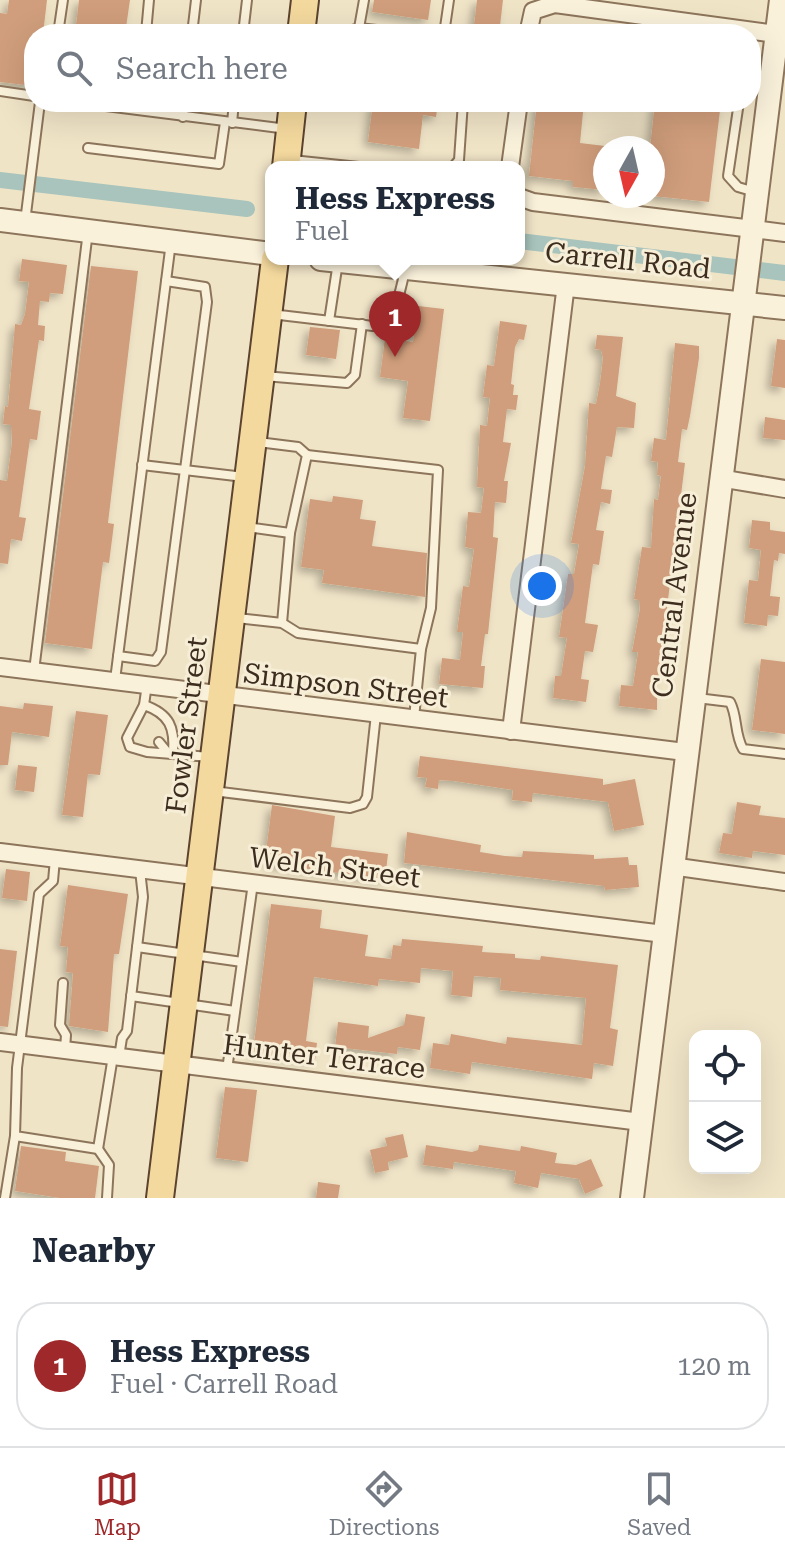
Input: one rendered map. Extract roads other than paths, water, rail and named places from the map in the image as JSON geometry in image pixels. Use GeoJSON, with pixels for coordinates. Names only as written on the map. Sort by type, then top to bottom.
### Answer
{"type":"FeatureCollection","features":[{"type":"Feature","properties":{"kind":"main road"},"geometry":{"type":"LineString","coordinates":[[302,24],[305,0]]}},
{"type":"Feature","properties":{"kind":"main road"},"geometry":{"type":"LineString","coordinates":[[286,161],[292,112]]}},
{"type":"Feature","properties":{"kind":"main road","name":"Fowler Street"},"geometry":{"type":"LineString","coordinates":[[160,1198],[274,265]]}},
{"type":"Feature","properties":{"kind":"street","name":"Central Avenue"},"geometry":{"type":"LineString","coordinates":[[761,77],[776,34],[781,0]]}},
{"type":"Feature","properties":{"kind":"street"},"geometry":{"type":"LineString","coordinates":[[530,24],[533,11],[555,4],[702,24]]}},
{"type":"Feature","properties":{"kind":"street"},"geometry":{"type":"LineString","coordinates":[[761,32],[776,34]]}},
{"type":"Feature","properties":{"kind":"street"},"geometry":{"type":"LineString","coordinates":[[511,161],[518,112]]}},
{"type":"Feature","properties":{"kind":"street","name":"Central Avenue"},"geometry":{"type":"LineString","coordinates":[[632,1198],[756,192],[759,112]]}},
{"type":"Feature","properties":{"kind":"street"},"geometry":{"type":"LineString","coordinates":[[525,199],[750,238],[785,233]]}},
{"type":"Feature","properties":{"kind":"street"},"geometry":{"type":"LineString","coordinates":[[0,220],[265,253]]}},
{"type":"Feature","properties":{"kind":"street","name":"Carrell Road"},"geometry":{"type":"LineString","coordinates":[[393,265],[566,284],[743,296],[785,308]]}},
{"type":"Feature","properties":{"kind":"street"},"geometry":{"type":"LineString","coordinates":[[511,731],[566,284]]}},
{"type":"Feature","properties":{"kind":"street"},"geometry":{"type":"LineString","coordinates":[[719,478],[785,489]]}},
{"type":"Feature","properties":{"kind":"street","name":"Simpson Street"},"geometry":{"type":"LineString","coordinates":[[0,667],[685,752]]}},
{"type":"Feature","properties":{"kind":"street","name":"Welch Street"},"geometry":{"type":"LineString","coordinates":[[0,852],[664,934]]}},
{"type":"Feature","properties":{"kind":"street"},"geometry":{"type":"LineString","coordinates":[[671,866],[785,882]]}},
{"type":"Feature","properties":{"kind":"street","name":"Hunter Terrace"},"geometry":{"type":"LineString","coordinates":[[0,1042],[641,1122]]}},
{"type":"Feature","properties":{"kind":"lane"},"geometry":{"type":"LineString","coordinates":[[59,24],[63,0]]}},
{"type":"Feature","properties":{"kind":"lane"},"geometry":{"type":"LineString","coordinates":[[147,24],[149,0]]}},
{"type":"Feature","properties":{"kind":"lane"},"geometry":{"type":"LineString","coordinates":[[193,24],[196,0]]}},
{"type":"Feature","properties":{"kind":"lane"},"geometry":{"type":"LineString","coordinates":[[244,24],[247,0]]}},
{"type":"Feature","properties":{"kind":"lane"},"geometry":{"type":"LineString","coordinates":[[360,24],[364,0]]}},
{"type":"Feature","properties":{"kind":"lane"},"geometry":{"type":"LineString","coordinates":[[445,24],[449,0]]}},
{"type":"Feature","properties":{"kind":"lane"},"geometry":{"type":"LineString","coordinates":[[0,91],[24,95]]}},
{"type":"Feature","properties":{"kind":"lane"},"geometry":{"type":"LineString","coordinates":[[25,223],[39,112]]}},
{"type":"Feature","properties":{"kind":"lane"},"geometry":{"type":"LineString","coordinates":[[163,112],[290,130]]}},
{"type":"Feature","properties":{"kind":"lane"},"geometry":{"type":"LineString","coordinates":[[183,112],[183,117]]}},
{"type":"Feature","properties":{"kind":"lane"},"geometry":{"type":"LineString","coordinates":[[88,148],[219,164],[231,112]]}},
{"type":"Feature","properties":{"kind":"lane"},"geometry":{"type":"LineString","coordinates":[[458,161],[462,112]]}},
{"type":"Feature","properties":{"kind":"lane"},"geometry":{"type":"LineString","coordinates":[[738,112],[728,176],[738,187],[756,192]]}},
{"type":"Feature","properties":{"kind":"lane"},"geometry":{"type":"LineString","coordinates":[[34,671],[88,230]]}},
{"type":"Feature","properties":{"kind":"lane"},"geometry":{"type":"LineString","coordinates":[[115,680],[171,241]]}},
{"type":"Feature","properties":{"kind":"lane"},"geometry":{"type":"LineString","coordinates":[[329,265],[329,321]]}},
{"type":"Feature","properties":{"kind":"lane"},"geometry":{"type":"LineString","coordinates":[[268,314],[373,326],[390,316],[406,266]]}},
{"type":"Feature","properties":{"kind":"lane"},"geometry":{"type":"LineString","coordinates":[[118,656],[139,662],[155,661],[159,657],[208,291],[199,285],[166,281]]}},
{"type":"Feature","properties":{"kind":"lane"},"geometry":{"type":"LineString","coordinates":[[261,376],[347,383],[355,375],[362,324]]}},
{"type":"Feature","properties":{"kind":"lane"},"geometry":{"type":"LineString","coordinates":[[253,441],[298,447],[307,455],[438,470],[431,608],[421,649],[413,719]]}},
{"type":"Feature","properties":{"kind":"lane"},"geometry":{"type":"LineString","coordinates":[[282,623],[290,533],[307,455]]}},
{"type":"Feature","properties":{"kind":"lane"},"geometry":{"type":"LineString","coordinates":[[142,465],[249,477]]}},
{"type":"Feature","properties":{"kind":"lane"},"geometry":{"type":"LineString","coordinates":[[243,527],[290,533]]}},
{"type":"Feature","properties":{"kind":"lane"},"geometry":{"type":"LineString","coordinates":[[232,617],[282,623],[298,633],[421,649]]}},
{"type":"Feature","properties":{"kind":"lane"},"geometry":{"type":"LineString","coordinates":[[147,684],[144,705],[129,731],[130,747],[147,752],[214,757]]}},
{"type":"Feature","properties":{"kind":"lane"},"geometry":{"type":"LineString","coordinates":[[692,697],[730,702],[736,713],[736,736],[743,749],[785,754]]}},
{"type":"Feature","properties":{"kind":"lane"},"geometry":{"type":"LineString","coordinates":[[144,705],[158,710],[171,723],[175,733],[170,753]]}},
{"type":"Feature","properties":{"kind":"lane"},"geometry":{"type":"LineString","coordinates":[[210,791],[350,808],[363,804],[376,714]]}},
{"type":"Feature","properties":{"kind":"lane"},"geometry":{"type":"LineString","coordinates":[[139,717],[146,727]]}},
{"type":"Feature","properties":{"kind":"lane"},"geometry":{"type":"LineString","coordinates":[[159,742],[170,753]]}},
{"type":"Feature","properties":{"kind":"lane"},"geometry":{"type":"LineString","coordinates":[[5,1198],[15,1136],[19,1044],[39,894],[53,881],[55,859]]}},
{"type":"Feature","properties":{"kind":"lane"},"geometry":{"type":"LineString","coordinates":[[107,1198],[109,1165],[98,1149],[131,996],[143,897],[140,870]]}},
{"type":"Feature","properties":{"kind":"lane"},"geometry":{"type":"LineString","coordinates":[[227,1070],[253,883]]}},
{"type":"Feature","properties":{"kind":"lane"},"geometry":{"type":"LineString","coordinates":[[137,947],[242,962]]}},
{"type":"Feature","properties":{"kind":"lane"},"geometry":{"type":"LineString","coordinates":[[63,983],[60,1025],[66,1035],[65,1050]]}},
{"type":"Feature","properties":{"kind":"lane"},"geometry":{"type":"LineString","coordinates":[[131,996],[235,1011]]}},
{"type":"Feature","properties":{"kind":"lane"},"geometry":{"type":"LineString","coordinates":[[15,1136],[98,1149]]}},
{"type":"Feature","properties":{"kind":"waterway"},"geometry":{"type":"LineString","coordinates":[[0,180],[247,209]]}},
{"type":"Feature","properties":{"kind":"waterway"},"geometry":{"type":"LineString","coordinates":[[525,242],[785,273]]}},
{"type":"Feature","properties":{"kind":"place","name":"Hess Express"},"geometry":{"type":"Point","coordinates":[395,357]}}]}
